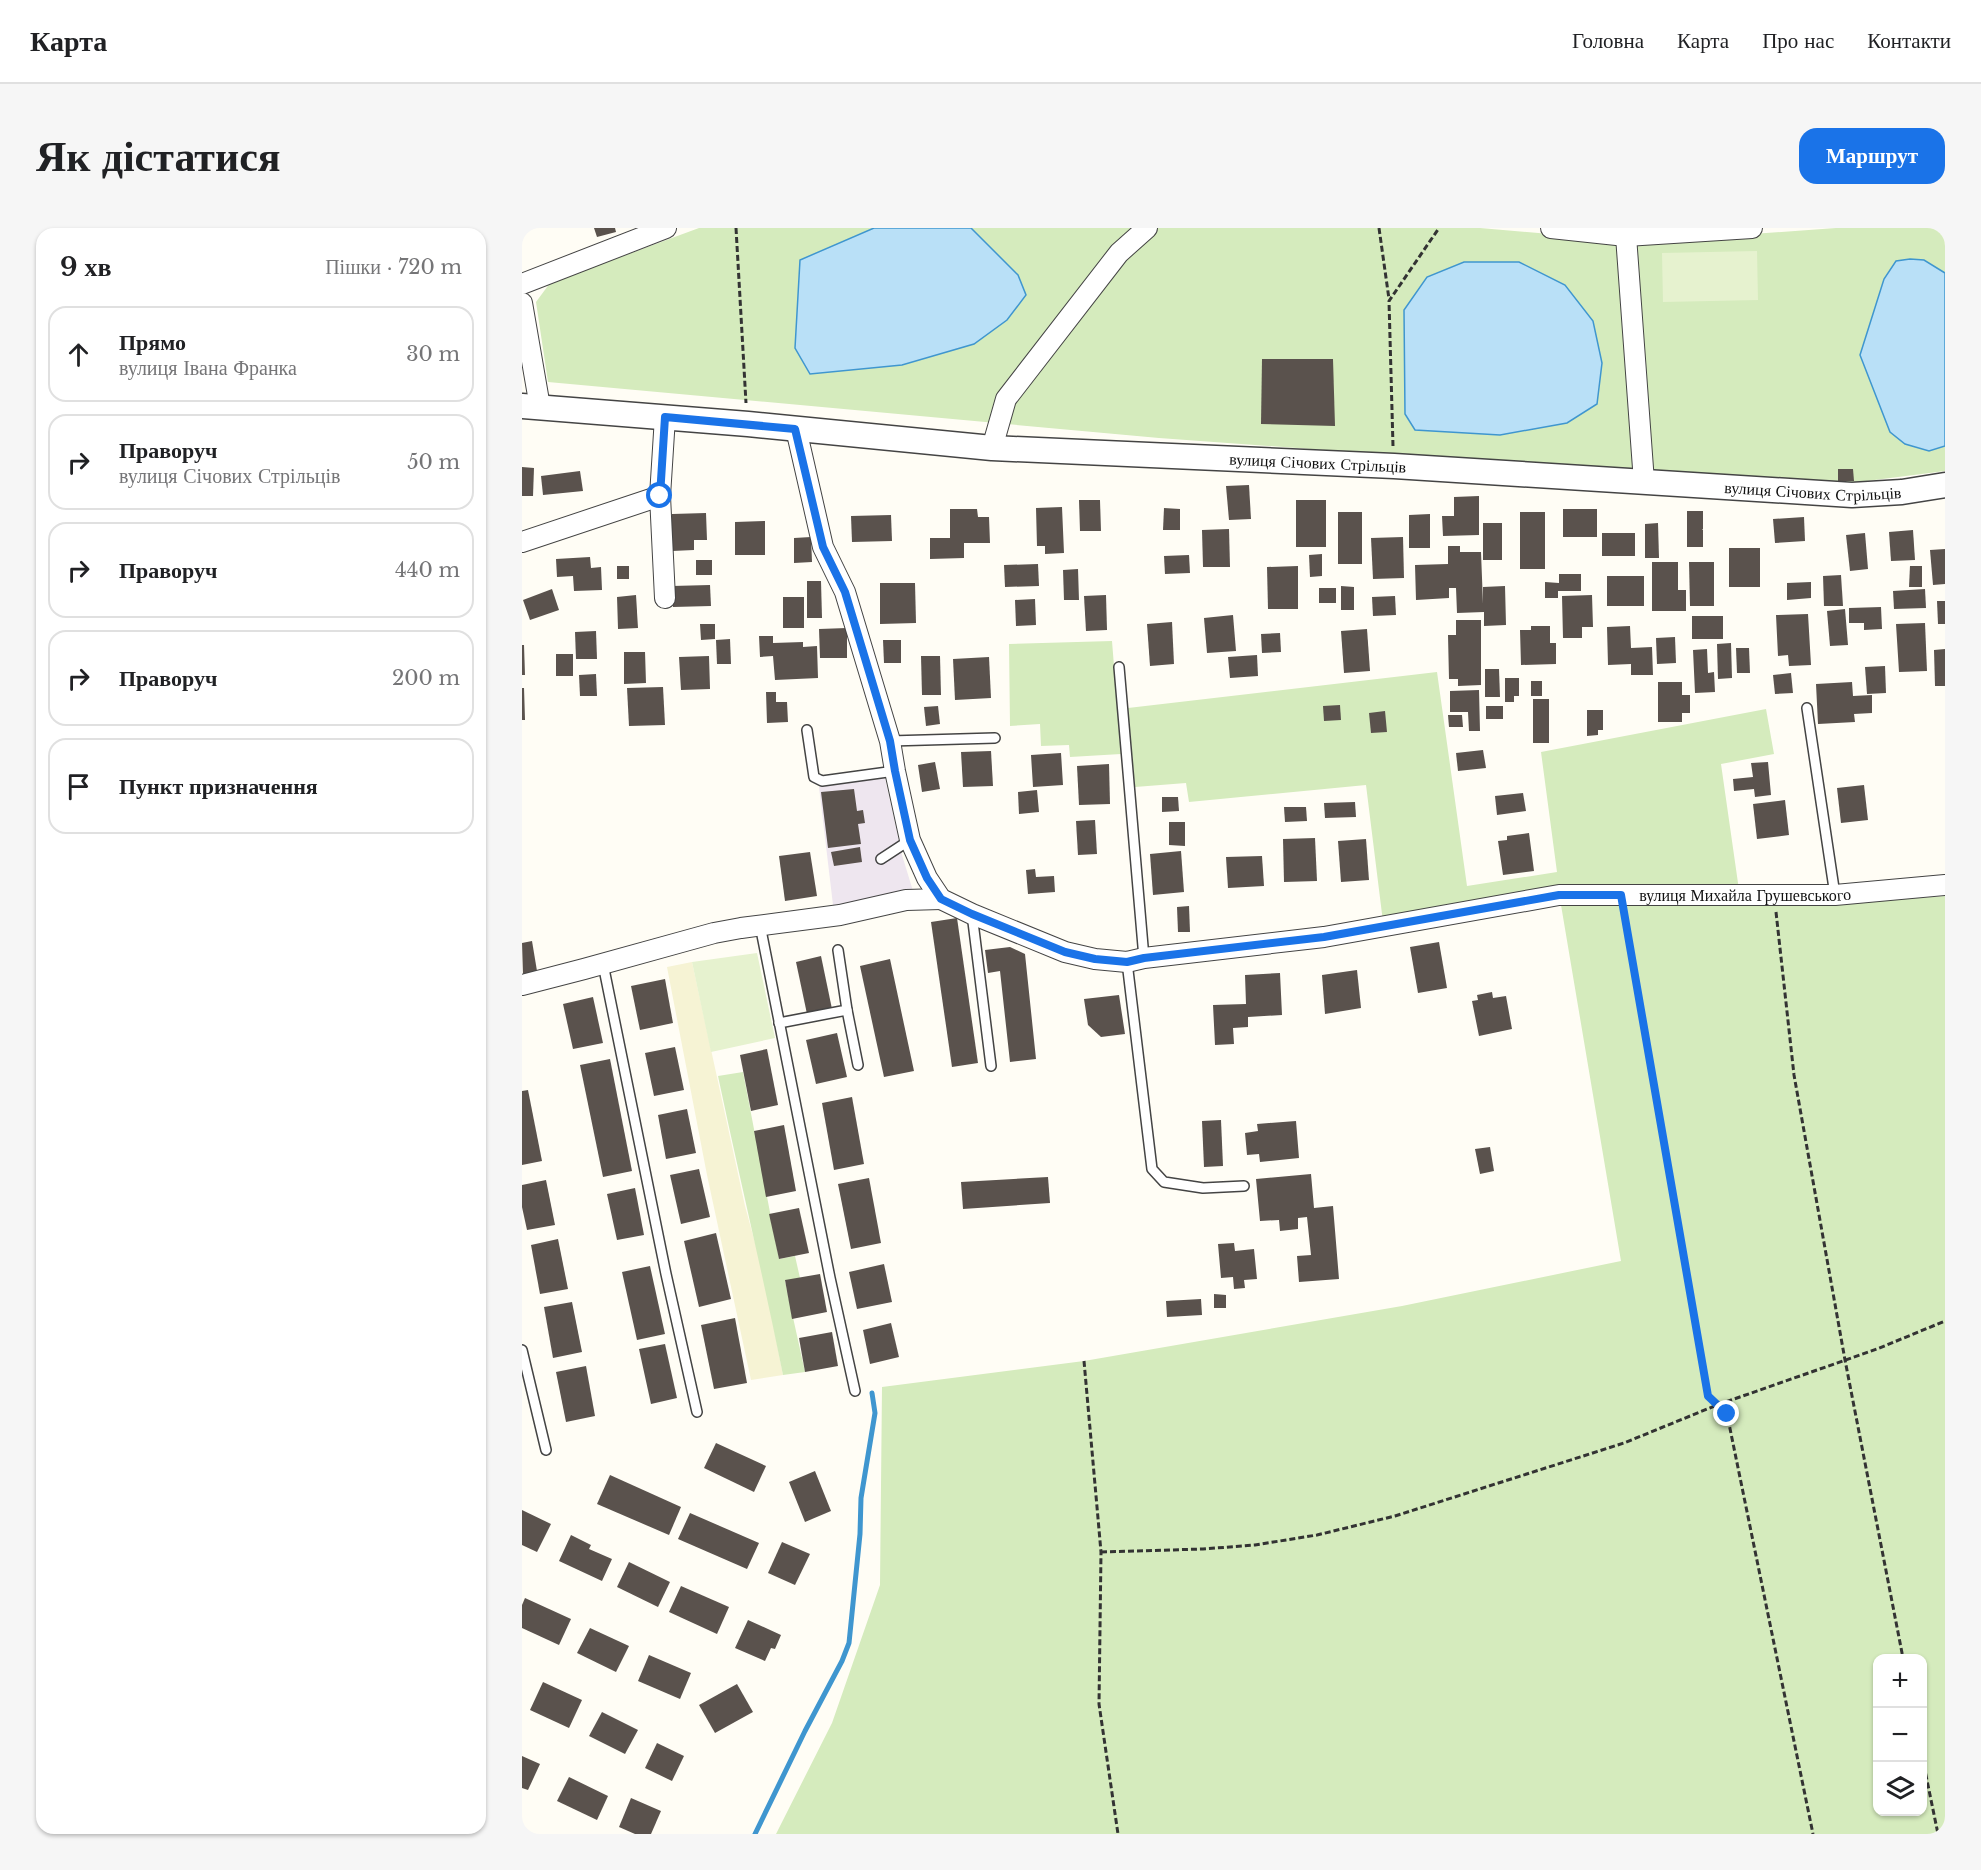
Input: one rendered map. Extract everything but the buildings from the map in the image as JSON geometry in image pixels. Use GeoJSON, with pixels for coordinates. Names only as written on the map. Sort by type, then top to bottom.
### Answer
{"type":"FeatureCollection","features":[{"type":"Feature","properties":{"kind":"street"},"geometry":{"type":"LineString","coordinates":[[522,284],[666,228]]}},
{"type":"Feature","properties":{"kind":"street"},"geometry":{"type":"LineString","coordinates":[[992,448],[1006,399],[1119,254],[1147,228]]}},
{"type":"Feature","properties":{"kind":"street"},"geometry":{"type":"LineString","coordinates":[[1551,228],[1625,232],[1752,228]]}},
{"type":"Feature","properties":{"kind":"street"},"geometry":{"type":"LineString","coordinates":[[1625,232],[1644,482]]}},
{"type":"Feature","properties":{"kind":"street","name":"вулиця Січових Стрільців"},"geometry":{"type":"LineString","coordinates":[[522,303],[531,406],[992,448],[1394,466],[1852,495],[1902,492],[1945,485]]}},
{"type":"Feature","properties":{"kind":"street"},"geometry":{"type":"LineString","coordinates":[[665,417],[660,496],[665,598]]}},
{"type":"Feature","properties":{"kind":"street"},"geometry":{"type":"LineString","coordinates":[[795,429],[823,547],[845,592],[890,741],[910,840],[927,878],[941,899]]}},
{"type":"Feature","properties":{"kind":"street"},"geometry":{"type":"LineString","coordinates":[[522,542],[660,496]]}},
{"type":"Feature","properties":{"kind":"street","name":"вулиця Михайла Грушевського"},"geometry":{"type":"LineString","coordinates":[[941,899],[1065,952],[1095,959],[1136,960],[1324,937],[1559,895],[1834,896],[1945,885]]}},
{"type":"Feature","properties":{"kind":"street"},"geometry":{"type":"LineString","coordinates":[[522,985],[714,933],[824,918],[906,900],[941,899]]}},
{"type":"Feature","properties":{"kind":"lane"},"geometry":{"type":"LineString","coordinates":[[1119,667],[1136,960],[1152,1169],[1164,1182],[1203,1188],[1244,1186]]}},
{"type":"Feature","properties":{"kind":"lane"},"geometry":{"type":"LineString","coordinates":[[1807,708],[1834,896]]}},
{"type":"Feature","properties":{"kind":"lane"},"geometry":{"type":"LineString","coordinates":[[807,730],[814,777],[822,781],[895,771]]}},
{"type":"Feature","properties":{"kind":"lane"},"geometry":{"type":"LineString","coordinates":[[890,741],[995,738]]}},
{"type":"Feature","properties":{"kind":"lane"},"geometry":{"type":"LineString","coordinates":[[881,859],[910,840]]}},
{"type":"Feature","properties":{"kind":"lane"},"geometry":{"type":"LineString","coordinates":[[972,914],[991,1066]]}},
{"type":"Feature","properties":{"kind":"lane"},"geometry":{"type":"LineString","coordinates":[[760,925],[830,1278],[855,1391]]}},
{"type":"Feature","properties":{"kind":"lane"},"geometry":{"type":"LineString","coordinates":[[838,950],[858,1065]]}},
{"type":"Feature","properties":{"kind":"lane"},"geometry":{"type":"LineString","coordinates":[[603,964],[645,1161],[666,1274],[697,1412]]}},
{"type":"Feature","properties":{"kind":"lane"},"geometry":{"type":"LineString","coordinates":[[779,1023],[847,1010]]}},
{"type":"Feature","properties":{"kind":"lane"},"geometry":{"type":"LineString","coordinates":[[522,1350],[546,1450]]}},
{"type":"Feature","properties":{"kind":"path"},"geometry":{"type":"LineString","coordinates":[[736,228],[747,424]]}},
{"type":"Feature","properties":{"kind":"path"},"geometry":{"type":"LineString","coordinates":[[1379,228],[1389,301],[1394,466]]}},
{"type":"Feature","properties":{"kind":"path"},"geometry":{"type":"LineString","coordinates":[[1389,301],[1439,228]]}},
{"type":"Feature","properties":{"kind":"path"},"geometry":{"type":"LineString","coordinates":[[1621,895],[1708,1396],[1727,1414],[1814,1834]]}},
{"type":"Feature","properties":{"kind":"path"},"geometry":{"type":"LineString","coordinates":[[1775,896],[1794,1075],[1845,1360],[1903,1654]]}},
{"type":"Feature","properties":{"kind":"path"},"geometry":{"type":"LineString","coordinates":[[1101,1552],[1255,1545],[1317,1535],[1395,1516],[1624,1443],[1717,1404],[1877,1349],[1945,1321]]}},
{"type":"Feature","properties":{"kind":"path"},"geometry":{"type":"LineString","coordinates":[[1084,1361],[1101,1552],[1099,1704],[1118,1834]]}},
{"type":"Feature","properties":{"kind":"path"},"geometry":{"type":"LineString","coordinates":[[1924,1762],[1938,1834]]}},
{"type":"Feature","properties":{"kind":"shaded area"},"geometry":{"type":"Polygon","coordinates":[[[885,778],[902,855],[913,891],[833,905],[819,787],[885,778]]]}},
{"type":"Feature","properties":{"kind":"shaded area"},"geometry":{"type":"Polygon","coordinates":[[[692,962],[745,1206],[763,1272],[783,1375],[751,1380],[707,1175],[667,967],[692,962]]]}},
{"type":"Feature","properties":{"kind":"green space"},"geometry":{"type":"Polygon","coordinates":[[[699,228],[1480,228],[1641,242],[1836,228],[1945,228],[1945,273],[1924,260],[1884,279],[1860,355],[1891,432],[1905,444],[1929,451],[1945,446],[1945,471],[1851,483],[1556,467],[1159,438],[548,382],[536,302],[550,283],[699,228]],[[1567,423],[1415,430],[1500,435],[1567,423]]]}},
{"type":"Feature","properties":{"kind":"green space"},"geometry":{"type":"Polygon","coordinates":[[[1757,251],[1758,300],[1663,302],[1662,253],[1757,251]]]}},
{"type":"Feature","properties":{"kind":"green space"},"geometry":{"type":"Polygon","coordinates":[[[1112,641],[1121,754],[1070,757],[1069,745],[1041,746],[1040,724],[1010,726],[1009,644],[1112,641]]]}},
{"type":"Feature","properties":{"kind":"green space"},"geometry":{"type":"Polygon","coordinates":[[[1437,672],[1467,886],[1557,872],[1541,752],[1766,709],[1774,754],[1721,764],[1739,890],[1591,888],[1383,922],[1366,785],[1189,802],[1186,783],[1135,787],[1128,708],[1437,672]]]}},
{"type":"Feature","properties":{"kind":"green space"},"geometry":{"type":"Polygon","coordinates":[[[1945,896],[1945,1834],[776,1834],[832,1723],[880,1585],[882,1387],[1084,1361],[1402,1306],[1621,1261],[1561,905],[1807,906],[1945,896]]]}},
{"type":"Feature","properties":{"kind":"green space"},"geometry":{"type":"Polygon","coordinates":[[[757,953],[775,1038],[711,1052],[692,962],[757,953]]]}},
{"type":"Feature","properties":{"kind":"green space"},"geometry":{"type":"Polygon","coordinates":[[[743,1072],[779,1259],[795,1256],[800,1278],[785,1281],[805,1372],[783,1375],[718,1076],[743,1072]]]}},
{"type":"Feature","properties":{"kind":"water"},"geometry":{"type":"Polygon","coordinates":[[[874,228],[971,228],[1018,275],[1026,295],[1007,320],[974,344],[902,365],[810,374],[795,348],[800,260],[874,228]]]}},
{"type":"Feature","properties":{"kind":"water"},"geometry":{"type":"Polygon","coordinates":[[[1924,260],[1945,273],[1945,446],[1929,451],[1905,444],[1890,432],[1860,355],[1884,279],[1896,261],[1924,260]]]}},
{"type":"Feature","properties":{"kind":"water"},"geometry":{"type":"Polygon","coordinates":[[[1464,262],[1519,262],[1565,285],[1593,321],[1602,363],[1597,404],[1567,423],[1500,435],[1415,430],[1405,414],[1404,310],[1427,277],[1464,262]]]}},
{"type":"Feature","properties":{"kind":"waterway"},"geometry":{"type":"LineString","coordinates":[[755,1834],[849,1643],[860,1534],[861,1498],[875,1413],[872,1393]]}},
{"type":"Feature","properties":{"kind":"route"},"geometry":{"type":"LineString","coordinates":[[660,496],[665,417],[795,429],[823,547],[845,592],[890,741],[910,840],[918,861],[941,899],[1038,942],[1065,952],[1095,959],[1127,962],[1144,958],[1324,937],[1559,895],[1621,895],[1708,1396],[1727,1414]]}}]}
